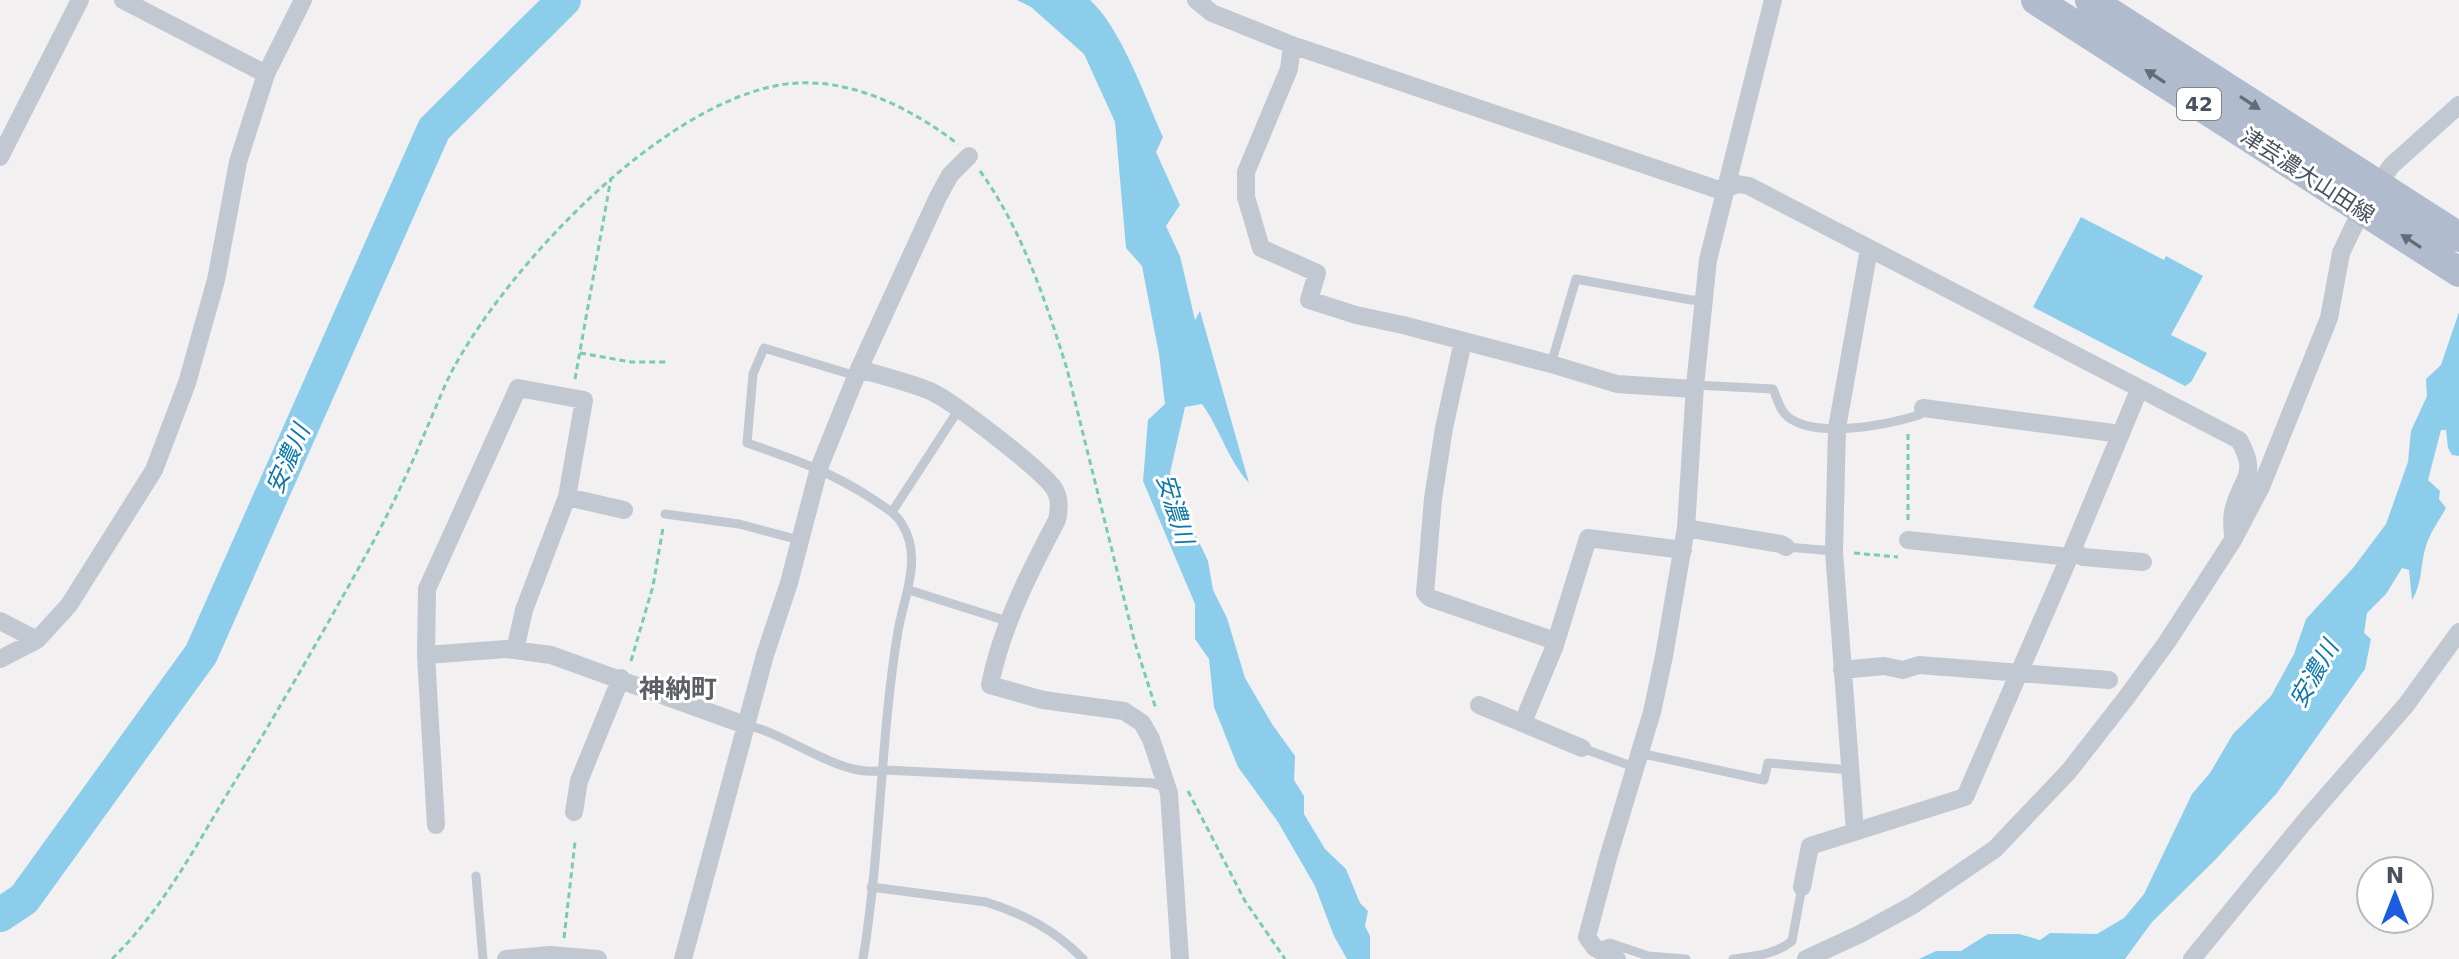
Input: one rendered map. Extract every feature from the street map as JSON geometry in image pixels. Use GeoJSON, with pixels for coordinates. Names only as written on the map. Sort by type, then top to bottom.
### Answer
{"type":"FeatureCollection","features":[{"type":"Feature","properties":{"kind":"main road","name":"津芸濃大山田線"},"geometry":{"type":"LineString","coordinates":[[2036,0],[2370,197],[2459,237]]}},
{"type":"Feature","properties":{"kind":"main road","name":"津芸濃大山田線"},"geometry":{"type":"LineString","coordinates":[[2090,0],[2370,197],[2459,272]]}},
{"type":"Feature","properties":{"kind":"street"},"geometry":{"type":"LineString","coordinates":[[0,157],[80,0]]}},
{"type":"Feature","properties":{"kind":"street"},"geometry":{"type":"LineString","coordinates":[[123,0],[266,74]]}},
{"type":"Feature","properties":{"kind":"street"},"geometry":{"type":"LineString","coordinates":[[0,659],[37,640],[69,605],[154,470],[187,383],[212,295],[238,162],[266,74],[303,0]]}},
{"type":"Feature","properties":{"kind":"street"},"geometry":{"type":"LineString","coordinates":[[1196,0],[1212,13],[1292,45],[1725,190],[1738,184],[1749,186],[2239,440],[2249,459],[2248,475],[2233,511],[2233,540]]}},
{"type":"Feature","properties":{"kind":"street"},"geometry":{"type":"LineString","coordinates":[[1617,959],[1595,954],[1587,937],[1655,698],[1686,528],[1694,387],[1708,260],[1773,0]]}},
{"type":"Feature","properties":{"kind":"street"},"geometry":{"type":"LineString","coordinates":[[1292,45],[1289,69],[1245,179],[1246,197],[1261,248],[1317,273],[1309,300],[1630,387],[1694,387]]}},
{"type":"Feature","properties":{"kind":"street"},"geometry":{"type":"LineString","coordinates":[[1806,959],[1913,905],[1969,869],[2022,823],[2069,771],[2126,698],[2233,540],[2261,487],[2329,318],[2341,253],[2370,197],[2391,166],[2459,105]]}},
{"type":"Feature","properties":{"kind":"street"},"geometry":{"type":"LineString","coordinates":[[683,959],[745,725],[819,468],[858,373],[943,188],[950,175],[969,156]]}},
{"type":"Feature","properties":{"kind":"street"},"geometry":{"type":"LineString","coordinates":[[1855,832],[1834,551],[1837,428],[1869,249]]}},
{"type":"Feature","properties":{"kind":"street"},"geometry":{"type":"LineString","coordinates":[[1463,341],[1444,428],[1433,499],[1425,593],[1430,598],[1479,617],[1555,641]]}},
{"type":"Feature","properties":{"kind":"street"},"geometry":{"type":"LineString","coordinates":[[858,373],[932,392],[959,409],[1042,476],[1058,498],[1057,520],[1010,622],[995,661],[990,685],[1043,700],[1131,714],[1142,723],[1151,739],[1167,788],[1180,959]]}},
{"type":"Feature","properties":{"kind":"street"},"geometry":{"type":"LineString","coordinates":[[436,825],[426,655],[427,589],[518,388],[584,400],[567,497],[524,610],[515,650]]}},
{"type":"Feature","properties":{"kind":"street"},"geometry":{"type":"LineString","coordinates":[[1802,887],[1810,846],[1965,797],[2139,390]]}},
{"type":"Feature","properties":{"kind":"street"},"geometry":{"type":"LineString","coordinates":[[1915,413],[2121,434]]}},
{"type":"Feature","properties":{"kind":"street"},"geometry":{"type":"LineString","coordinates":[[567,497],[624,510]]}},
{"type":"Feature","properties":{"kind":"street"},"geometry":{"type":"LineString","coordinates":[[1686,528],[1786,547]]}},
{"type":"Feature","properties":{"kind":"street"},"geometry":{"type":"LineString","coordinates":[[1523,722],[1555,641],[1588,538],[1683,550]]}},
{"type":"Feature","properties":{"kind":"street"},"geometry":{"type":"LineString","coordinates":[[1908,540],[2143,562]]}},
{"type":"Feature","properties":{"kind":"street"},"geometry":{"type":"LineString","coordinates":[[0,621],[37,640]]}},
{"type":"Feature","properties":{"kind":"street"},"geometry":{"type":"LineString","coordinates":[[2192,959],[2305,821],[2406,705],[2459,632]]}},
{"type":"Feature","properties":{"kind":"street"},"geometry":{"type":"LineString","coordinates":[[426,655],[515,650],[551,655],[745,725]]}},
{"type":"Feature","properties":{"kind":"street"},"geometry":{"type":"LineString","coordinates":[[1842,670],[1884,666],[1903,670],[1919,665],[2109,680]]}},
{"type":"Feature","properties":{"kind":"street"},"geometry":{"type":"LineString","coordinates":[[574,812],[579,781],[623,679]]}},
{"type":"Feature","properties":{"kind":"street"},"geometry":{"type":"LineString","coordinates":[[1479,705],[1582,748]]}},
{"type":"Feature","properties":{"kind":"street"},"geometry":{"type":"LineString","coordinates":[[506,959],[562,956],[598,959]]}},
{"type":"Feature","properties":{"kind":"lane"},"geometry":{"type":"LineString","coordinates":[[1551,364],[1576,279],[1703,300]]}},
{"type":"Feature","properties":{"kind":"lane"},"geometry":{"type":"LineString","coordinates":[[858,373],[764,348],[753,374],[747,443],[819,468],[892,512],[904,528],[911,548],[909,590],[899,626],[887,702],[884,770],[863,959]]}},
{"type":"Feature","properties":{"kind":"lane"},"geometry":{"type":"LineString","coordinates":[[1694,387],[1773,389],[1783,413],[1790,419],[1837,428],[1878,426],[1915,413]]}},
{"type":"Feature","properties":{"kind":"lane"},"geometry":{"type":"LineString","coordinates":[[892,512],[959,409]]}},
{"type":"Feature","properties":{"kind":"lane"},"geometry":{"type":"LineString","coordinates":[[665,514],[739,524],[792,538],[799,543]]}},
{"type":"Feature","properties":{"kind":"lane"},"geometry":{"type":"LineString","coordinates":[[1786,547],[1834,551]]}},
{"type":"Feature","properties":{"kind":"lane"},"geometry":{"type":"LineString","coordinates":[[909,590],[1010,622]]}},
{"type":"Feature","properties":{"kind":"lane"},"geometry":{"type":"LineString","coordinates":[[745,725],[771,732],[828,760],[874,773],[884,770],[1152,783],[1167,788]]}},
{"type":"Feature","properties":{"kind":"lane"},"geometry":{"type":"LineString","coordinates":[[1582,748],[1636,760],[1764,780],[1768,763],[1850,770]]}},
{"type":"Feature","properties":{"kind":"lane"},"geometry":{"type":"LineString","coordinates":[[476,876],[483,959]]}},
{"type":"Feature","properties":{"kind":"lane"},"geometry":{"type":"LineString","coordinates":[[871,887],[1004,907],[1042,925],[1083,959]]}},
{"type":"Feature","properties":{"kind":"lane"},"geometry":{"type":"LineString","coordinates":[[1733,959],[1764,955],[1782,949],[1792,941],[1802,887]]}},
{"type":"Feature","properties":{"kind":"lane"},"geometry":{"type":"LineString","coordinates":[[1595,954],[1610,943],[1648,956],[1686,959]]}},
{"type":"Feature","properties":{"kind":"path"},"geometry":{"type":"LineString","coordinates":[[112,959],[151,915],[278,711],[374,540],[453,370],[483,320],[529,260],[611,178],[676,130],[734,97],[783,85],[835,85],[885,100],[935,126],[969,156],[988,182],[1013,229],[1055,330],[1135,643],[1158,716]]}},
{"type":"Feature","properties":{"kind":"path"},"geometry":{"type":"LineString","coordinates":[[572,397],[611,178]]}},
{"type":"Feature","properties":{"kind":"path"},"geometry":{"type":"LineString","coordinates":[[580,353],[631,362],[668,362]]}},
{"type":"Feature","properties":{"kind":"path"},"geometry":{"type":"LineString","coordinates":[[1834,551],[1905,558],[1915,413]]}},
{"type":"Feature","properties":{"kind":"path"},"geometry":{"type":"LineString","coordinates":[[623,679],[653,586],[665,514]]}},
{"type":"Feature","properties":{"kind":"path"},"geometry":{"type":"LineString","coordinates":[[1188,790],[1245,901],[1285,959]]}},
{"type":"Feature","properties":{"kind":"path"},"geometry":{"type":"LineString","coordinates":[[562,956],[575,842]]}},
{"type":"Feature","properties":{"kind":"water"},"geometry":{"type":"Polygon","coordinates":[[[1017,0],[1090,0],[1122,45],[1163,137],[1156,152],[1180,205],[1166,226],[1180,256],[1195,320],[1200,311],[1249,483],[1202,404],[1185,407],[1170,473],[1174,489],[1208,561],[1213,590],[1227,618],[1245,678],[1295,756],[1294,780],[1304,796],[1304,814],[1325,849],[1346,869],[1360,903],[1368,911],[1365,926],[1370,936],[1370,959],[1347,959],[1334,936],[1315,886],[1278,822],[1238,767],[1214,707],[1209,659],[1195,639],[1195,604],[1143,481],[1148,420],[1165,404],[1142,266],[1126,248],[1115,122],[1084,54],[1031,7],[1017,0]]]}},
{"type":"Feature","properties":{"kind":"water"},"geometry":{"type":"Polygon","coordinates":[[[2081,217],[2164,260],[2166,256],[2203,276],[2171,335],[2207,353],[2191,382],[2185,386],[2033,307],[2081,217]]]}},
{"type":"Feature","properties":{"kind":"water"},"geometry":{"type":"Polygon","coordinates":[[[2459,312],[2459,456],[2452,455],[2446,430],[2441,430],[2428,480],[2440,491],[2439,499],[2446,508],[2427,543],[2416,593],[2412,600],[2409,570],[2402,568],[2386,594],[2367,613],[2364,633],[2371,639],[2365,669],[2277,793],[2152,922],[2125,959],[1919,959],[1936,951],[1961,951],[1988,934],[2019,934],[2040,940],[2050,933],[2097,934],[2124,918],[2144,894],[2192,794],[2210,773],[2233,734],[2271,696],[2294,654],[2306,619],[2353,568],[2386,524],[2408,462],[2411,431],[2427,396],[2426,379],[2441,365],[2459,312]]]}},
{"type":"Feature","properties":{"kind":"waterway","name":"安濃川"},"geometry":{"type":"LineString","coordinates":[[0,915],[24,899],[201,654],[434,129],[564,0]]}},
{"type":"Feature","properties":{"kind":"district","name":"神納町"},"geometry":{"type":"Point","coordinates":[678,689]}}]}
